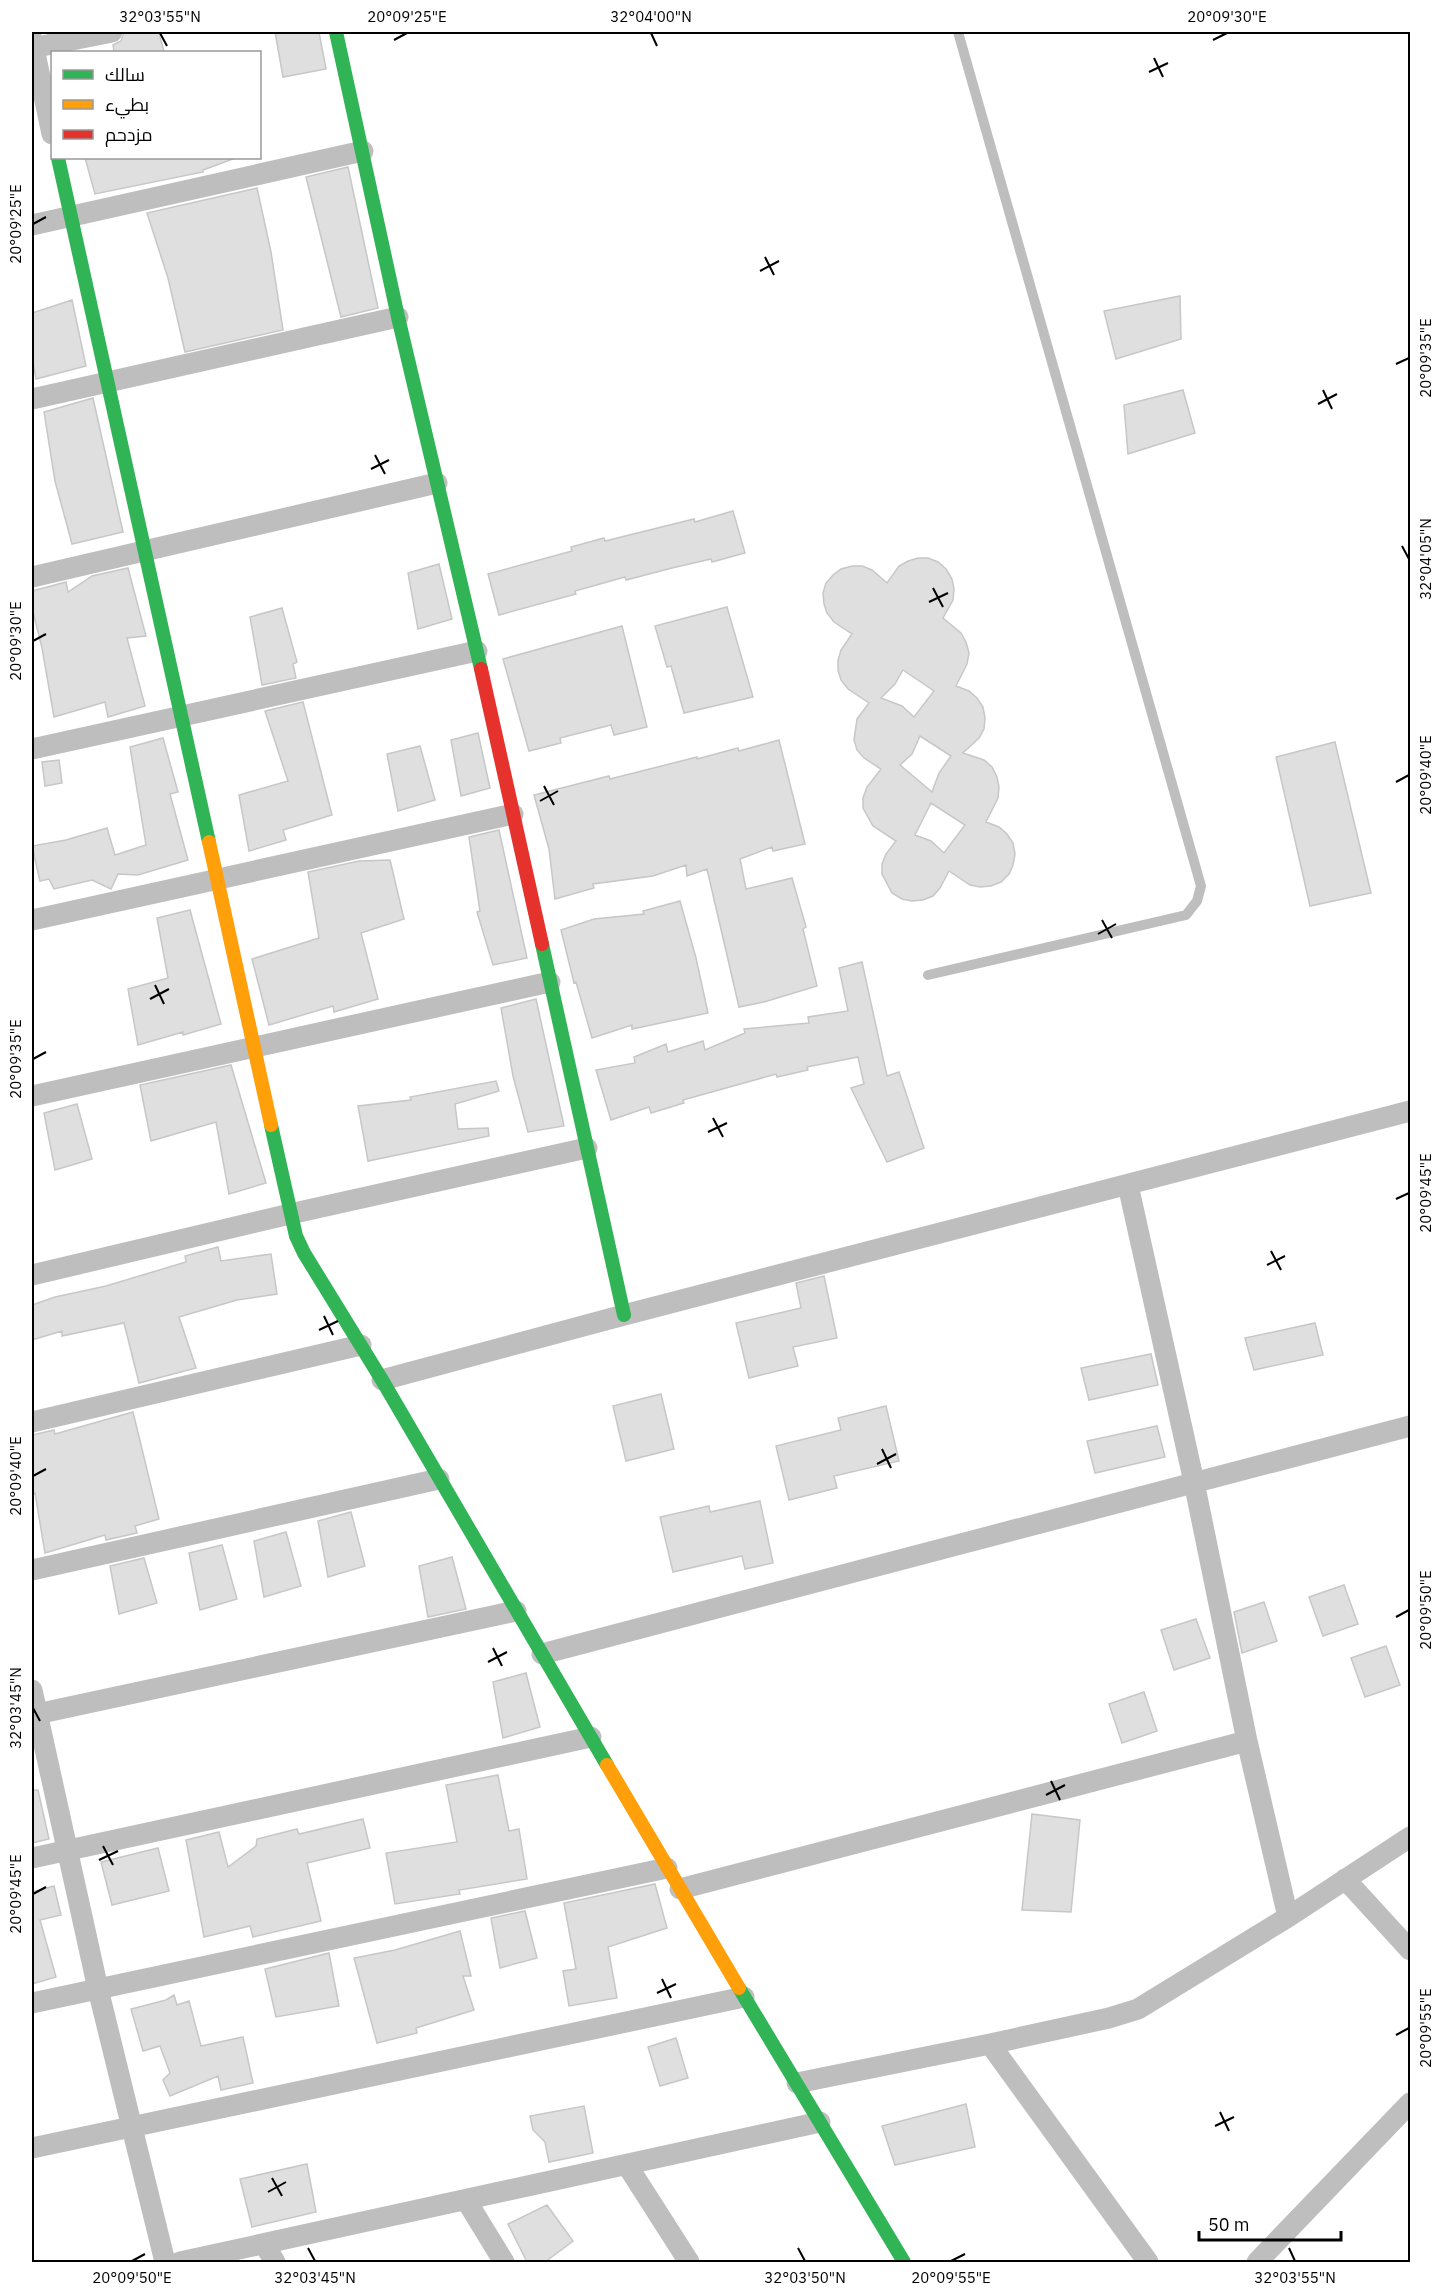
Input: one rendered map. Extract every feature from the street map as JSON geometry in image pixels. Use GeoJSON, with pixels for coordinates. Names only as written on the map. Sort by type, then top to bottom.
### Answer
{"type":"FeatureCollection","features":[{"type":"Feature","properties":{"kind":"street"},"geometry":{"type":"LineString","coordinates":[[51,130],[32,45],[111,32]]}},
{"type":"Feature","properties":{"kind":"street"},"geometry":{"type":"LineString","coordinates":[[336,32],[398,317],[477,651],[624,1315]]}},
{"type":"Feature","properties":{"kind":"street"},"geometry":{"type":"LineString","coordinates":[[32,225],[363,151]]}},
{"type":"Feature","properties":{"kind":"street"},"geometry":{"type":"LineString","coordinates":[[58,159],[290,1214],[304,1253],[382,1380],[667,1868],[904,2262]]}},
{"type":"Feature","properties":{"kind":"street"},"geometry":{"type":"LineString","coordinates":[[32,399],[398,317]]}},
{"type":"Feature","properties":{"kind":"street"},"geometry":{"type":"LineString","coordinates":[[32,577],[437,483]]}},
{"type":"Feature","properties":{"kind":"street"},"geometry":{"type":"LineString","coordinates":[[32,749],[477,651]]}},
{"type":"Feature","properties":{"kind":"street"},"geometry":{"type":"LineString","coordinates":[[32,920],[513,814]]}},
{"type":"Feature","properties":{"kind":"street"},"geometry":{"type":"LineString","coordinates":[[32,1096],[550,982]]}},
{"type":"Feature","properties":{"kind":"street"},"geometry":{"type":"LineString","coordinates":[[382,1380],[1410,1111]]}},
{"type":"Feature","properties":{"kind":"street"},"geometry":{"type":"LineString","coordinates":[[32,1275],[290,1214],[587,1148]]}},
{"type":"Feature","properties":{"kind":"street"},"geometry":{"type":"LineString","coordinates":[[1128,1185],[1194,1482],[1247,1740],[1288,1917]]}},
{"type":"Feature","properties":{"kind":"street"},"geometry":{"type":"LineString","coordinates":[[32,1422],[361,1345]]}},
{"type":"Feature","properties":{"kind":"street"},"geometry":{"type":"LineString","coordinates":[[542,1654],[1410,1426]]}},
{"type":"Feature","properties":{"kind":"street"},"geometry":{"type":"LineString","coordinates":[[32,1570],[439,1479]]}},
{"type":"Feature","properties":{"kind":"street"},"geometry":{"type":"LineString","coordinates":[[34,1714],[516,1611]]}},
{"type":"Feature","properties":{"kind":"street"},"geometry":{"type":"LineString","coordinates":[[32,1690],[34,1714],[165,2262]]}},
{"type":"Feature","properties":{"kind":"street"},"geometry":{"type":"LineString","coordinates":[[32,1858],[591,1737]]}},
{"type":"Feature","properties":{"kind":"street"},"geometry":{"type":"LineString","coordinates":[[680,1889],[1247,1740]]}},
{"type":"Feature","properties":{"kind":"street"},"geometry":{"type":"LineString","coordinates":[[797,2083],[1110,2018],[1138,2009],[1288,1917],[1410,1837]]}},
{"type":"Feature","properties":{"kind":"street"},"geometry":{"type":"LineString","coordinates":[[32,2003],[667,1868]]}},
{"type":"Feature","properties":{"kind":"street"},"geometry":{"type":"LineString","coordinates":[[1345,1879],[1410,1950]]}},
{"type":"Feature","properties":{"kind":"street"},"geometry":{"type":"LineString","coordinates":[[32,2148],[744,1997]]}},
{"type":"Feature","properties":{"kind":"street"},"geometry":{"type":"LineString","coordinates":[[990,2044],[1149,2262]]}},
{"type":"Feature","properties":{"kind":"street"},"geometry":{"type":"LineString","coordinates":[[1257,2262],[1410,2103]]}},
{"type":"Feature","properties":{"kind":"street"},"geometry":{"type":"LineString","coordinates":[[180,2262],[820,2122]]}},
{"type":"Feature","properties":{"kind":"street"},"geometry":{"type":"LineString","coordinates":[[627,2165],[689,2262]]}},
{"type":"Feature","properties":{"kind":"street"},"geometry":{"type":"LineString","coordinates":[[466,2200],[504,2262]]}},
{"type":"Feature","properties":{"kind":"street"},"geometry":{"type":"LineString","coordinates":[[264,2244],[275,2262]]}},
{"type":"Feature","properties":{"kind":"lane"},"geometry":{"type":"LineString","coordinates":[[928,975],[1186,915],[1197,901],[1201,886],[958,32]]}},
{"type":"Feature","properties":{"kind":"building"},"geometry":{"type":"Polygon","coordinates":[[[124,32],[159,32],[164,51],[114,51],[113,45],[121,41],[124,32]]]}},
{"type":"Feature","properties":{"kind":"building"},"geometry":{"type":"Polygon","coordinates":[[[275,32],[319,32],[326,69],[283,77],[275,32]]]}},
{"type":"Feature","properties":{"kind":"building"},"geometry":{"type":"Polygon","coordinates":[[[85,159],[233,159],[203,170],[203,172],[95,194],[85,159]]]}},
{"type":"Feature","properties":{"kind":"building"},"geometry":{"type":"Polygon","coordinates":[[[348,167],[378,308],[341,317],[306,177],[348,167]]]}},
{"type":"Feature","properties":{"kind":"building"},"geometry":{"type":"Polygon","coordinates":[[[257,188],[271,252],[283,330],[185,352],[168,278],[147,213],[257,188]]]}},
{"type":"Feature","properties":{"kind":"building"},"geometry":{"type":"Polygon","coordinates":[[[1180,296],[1181,339],[1116,359],[1104,311],[1180,296]]]}},
{"type":"Feature","properties":{"kind":"building"},"geometry":{"type":"Polygon","coordinates":[[[72,300],[86,366],[36,379],[32,357],[32,313],[72,300]]]}},
{"type":"Feature","properties":{"kind":"building"},"geometry":{"type":"Polygon","coordinates":[[[1183,390],[1195,433],[1128,454],[1124,405],[1183,390]]]}},
{"type":"Feature","properties":{"kind":"building"},"geometry":{"type":"Polygon","coordinates":[[[93,398],[123,532],[72,544],[55,481],[44,412],[93,398]]]}},
{"type":"Feature","properties":{"kind":"building"},"geometry":{"type":"Polygon","coordinates":[[[733,511],[745,553],[626,580],[625,577],[575,591],[576,594],[499,615],[488,574],[572,551],[571,547],[604,538],[605,541],[694,519],[695,522],[733,511]]]}},
{"type":"Feature","properties":{"kind":"building"},"geometry":{"type":"Polygon","coordinates":[[[928,558],[938,562],[952,579],[953,600],[943,618],[961,633],[969,653],[967,664],[956,686],[969,691],[977,698],[983,707],[985,718],[984,729],[979,738],[963,753],[984,760],[992,767],[999,787],[998,798],[986,822],[999,827],[1007,834],[1013,843],[1015,854],[1009,874],[1001,882],[991,886],[970,885],[949,871],[933,896],[912,901],[902,899],[892,893],[882,874],[882,864],[886,854],[896,841],[873,826],[863,808],[863,798],[867,787],[881,769],[864,758],[857,750],[854,740],[857,719],[869,703],[848,689],[841,680],[838,660],[841,650],[852,634],[834,622],[827,613],[823,593],[826,583],[841,569],[862,566],[872,570],[887,583],[899,566],[908,561],[928,558]],[[903,670],[895,684],[881,698],[902,706],[914,717],[934,691],[903,670]],[[920,736],[912,754],[900,765],[932,792],[939,773],[951,756],[920,736]],[[931,803],[915,835],[931,841],[944,853],[965,825],[931,803]]]}},
{"type":"Feature","properties":{"kind":"building"},"geometry":{"type":"Polygon","coordinates":[[[439,564],[452,619],[418,629],[408,573],[439,564]]]}},
{"type":"Feature","properties":{"kind":"building"},"geometry":{"type":"Polygon","coordinates":[[[128,568],[146,636],[127,638],[145,706],[108,717],[105,702],[54,717],[42,648],[32,608],[32,591],[66,582],[68,592],[92,576],[128,568]]]}},
{"type":"Feature","properties":{"kind":"building"},"geometry":{"type":"Polygon","coordinates":[[[727,607],[753,697],[684,713],[671,666],[667,667],[655,626],[727,607]]]}},
{"type":"Feature","properties":{"kind":"building"},"geometry":{"type":"Polygon","coordinates":[[[282,608],[297,662],[293,664],[296,678],[262,685],[250,617],[282,608]]]}},
{"type":"Feature","properties":{"kind":"building"},"geometry":{"type":"Polygon","coordinates":[[[622,626],[647,727],[614,735],[611,725],[560,738],[561,743],[529,751],[503,659],[622,626]]]}},
{"type":"Feature","properties":{"kind":"building"},"geometry":{"type":"Polygon","coordinates":[[[303,702],[332,815],[283,830],[286,840],[249,851],[239,795],[288,781],[265,711],[303,702]]]}},
{"type":"Feature","properties":{"kind":"building"},"geometry":{"type":"Polygon","coordinates":[[[478,733],[490,788],[461,796],[451,740],[478,733]]]}},
{"type":"Feature","properties":{"kind":"building"},"geometry":{"type":"Polygon","coordinates":[[[163,738],[178,792],[170,794],[188,860],[138,875],[118,874],[111,889],[92,880],[54,889],[49,879],[40,881],[32,846],[66,840],[107,828],[115,855],[146,845],[130,747],[163,738]]]}},
{"type":"Feature","properties":{"kind":"building"},"geometry":{"type":"Polygon","coordinates":[[[779,740],[805,844],[773,851],[772,847],[740,859],[746,889],[792,878],[806,927],[803,929],[817,986],[739,1007],[707,869],[687,876],[686,865],[653,876],[593,884],[594,888],[555,899],[549,849],[534,795],[609,776],[610,779],[697,757],[697,759],[738,748],[739,751],[779,740]]]}},
{"type":"Feature","properties":{"kind":"building"},"geometry":{"type":"Polygon","coordinates":[[[1335,742],[1371,893],[1310,906],[1276,757],[1335,742]]]}},
{"type":"Feature","properties":{"kind":"building"},"geometry":{"type":"Polygon","coordinates":[[[420,746],[435,800],[398,811],[387,754],[420,746]]]}},
{"type":"Feature","properties":{"kind":"building"},"geometry":{"type":"Polygon","coordinates":[[[59,760],[62,783],[45,786],[42,762],[59,760]]]}},
{"type":"Feature","properties":{"kind":"building"},"geometry":{"type":"Polygon","coordinates":[[[499,830],[527,958],[493,965],[477,912],[480,911],[469,837],[499,830]]]}},
{"type":"Feature","properties":{"kind":"building"},"geometry":{"type":"Polygon","coordinates":[[[390,860],[404,919],[361,933],[378,999],[334,1012],[333,1006],[269,1025],[252,959],[319,938],[308,872],[359,861],[390,860]]]}},
{"type":"Feature","properties":{"kind":"building"},"geometry":{"type":"Polygon","coordinates":[[[680,901],[708,1013],[632,1029],[632,1025],[592,1038],[576,982],[574,983],[561,930],[594,919],[644,914],[643,911],[680,901]]]}},
{"type":"Feature","properties":{"kind":"building"},"geometry":{"type":"Polygon","coordinates":[[[190,910],[221,1024],[138,1045],[128,989],[168,978],[157,918],[190,910]]]}},
{"type":"Feature","properties":{"kind":"building"},"geometry":{"type":"Polygon","coordinates":[[[862,962],[887,1076],[899,1072],[924,1148],[887,1162],[851,1088],[864,1084],[858,1057],[807,1067],[808,1070],[777,1077],[776,1074],[683,1100],[684,1103],[651,1113],[649,1107],[611,1120],[596,1070],[635,1063],[634,1057],[666,1044],[668,1052],[703,1041],[705,1050],[745,1033],[744,1029],[809,1023],[808,1017],[848,1011],[839,968],[862,962]]]}},
{"type":"Feature","properties":{"kind":"building"},"geometry":{"type":"Polygon","coordinates":[[[536,999],[564,1126],[528,1132],[513,1076],[501,1008],[536,999]]]}},
{"type":"Feature","properties":{"kind":"building"},"geometry":{"type":"Polygon","coordinates":[[[231,1065],[266,1183],[229,1194],[216,1122],[151,1141],[140,1085],[231,1065]]]}},
{"type":"Feature","properties":{"kind":"building"},"geometry":{"type":"Polygon","coordinates":[[[496,1081],[499,1091],[455,1104],[458,1129],[488,1128],[489,1136],[368,1161],[358,1106],[411,1100],[410,1097],[496,1081]]]}},
{"type":"Feature","properties":{"kind":"building"},"geometry":{"type":"Polygon","coordinates":[[[77,1104],[92,1159],[55,1170],[44,1113],[77,1104]]]}},
{"type":"Feature","properties":{"kind":"building"},"geometry":{"type":"Polygon","coordinates":[[[218,1247],[221,1261],[271,1254],[277,1294],[237,1300],[179,1317],[196,1368],[139,1383],[124,1323],[62,1336],[62,1331],[32,1340],[32,1305],[186,1262],[185,1256],[218,1247]]]}},
{"type":"Feature","properties":{"kind":"building"},"geometry":{"type":"Polygon","coordinates":[[[824,1276],[837,1338],[793,1347],[798,1366],[749,1378],[736,1323],[801,1308],[796,1283],[824,1276]]]}},
{"type":"Feature","properties":{"kind":"building"},"geometry":{"type":"Polygon","coordinates":[[[1315,1323],[1323,1355],[1254,1370],[1245,1338],[1315,1323]]]}},
{"type":"Feature","properties":{"kind":"building"},"geometry":{"type":"Polygon","coordinates":[[[1151,1354],[1158,1385],[1089,1400],[1081,1368],[1151,1354]]]}},
{"type":"Feature","properties":{"kind":"building"},"geometry":{"type":"Polygon","coordinates":[[[661,1394],[674,1449],[626,1461],[613,1406],[661,1394]]]}},
{"type":"Feature","properties":{"kind":"building"},"geometry":{"type":"Polygon","coordinates":[[[886,1406],[899,1461],[834,1476],[837,1488],[789,1500],[776,1446],[841,1430],[838,1418],[886,1406]]]}},
{"type":"Feature","properties":{"kind":"building"},"geometry":{"type":"Polygon","coordinates":[[[133,1412],[159,1519],[135,1526],[137,1533],[106,1540],[105,1535],[45,1553],[35,1493],[32,1494],[32,1435],[54,1430],[55,1434],[133,1412]]]}},
{"type":"Feature","properties":{"kind":"building"},"geometry":{"type":"Polygon","coordinates":[[[1157,1426],[1165,1457],[1095,1473],[1087,1441],[1157,1426]]]}},
{"type":"Feature","properties":{"kind":"building"},"geometry":{"type":"Polygon","coordinates":[[[760,1501],[773,1563],[745,1569],[742,1556],[673,1572],[660,1517],[709,1506],[710,1512],[760,1501]]]}},
{"type":"Feature","properties":{"kind":"building"},"geometry":{"type":"Polygon","coordinates":[[[351,1512],[365,1566],[328,1577],[318,1521],[351,1512]]]}},
{"type":"Feature","properties":{"kind":"building"},"geometry":{"type":"Polygon","coordinates":[[[286,1532],[301,1586],[264,1597],[254,1541],[286,1532]]]}},
{"type":"Feature","properties":{"kind":"building"},"geometry":{"type":"Polygon","coordinates":[[[222,1545],[237,1599],[200,1610],[189,1553],[222,1545]]]}},
{"type":"Feature","properties":{"kind":"building"},"geometry":{"type":"Polygon","coordinates":[[[452,1557],[466,1609],[428,1617],[419,1566],[452,1557]]]}},
{"type":"Feature","properties":{"kind":"building"},"geometry":{"type":"Polygon","coordinates":[[[144,1558],[157,1603],[119,1614],[110,1566],[144,1558]]]}},
{"type":"Feature","properties":{"kind":"building"},"geometry":{"type":"Polygon","coordinates":[[[1344,1585],[1358,1624],[1323,1636],[1309,1597],[1344,1585]]]}},
{"type":"Feature","properties":{"kind":"building"},"geometry":{"type":"Polygon","coordinates":[[[1264,1602],[1277,1641],[1242,1653],[1234,1612],[1264,1602]]]}},
{"type":"Feature","properties":{"kind":"building"},"geometry":{"type":"Polygon","coordinates":[[[1196,1619],[1210,1658],[1174,1670],[1161,1630],[1196,1619]]]}},
{"type":"Feature","properties":{"kind":"building"},"geometry":{"type":"Polygon","coordinates":[[[1386,1646],[1400,1685],[1365,1697],[1351,1658],[1386,1646]]]}},
{"type":"Feature","properties":{"kind":"building"},"geometry":{"type":"Polygon","coordinates":[[[526,1673],[540,1727],[503,1738],[493,1682],[526,1673]]]}},
{"type":"Feature","properties":{"kind":"building"},"geometry":{"type":"Polygon","coordinates":[[[1144,1692],[1157,1731],[1122,1743],[1109,1704],[1144,1692]]]}},
{"type":"Feature","properties":{"kind":"building"},"geometry":{"type":"Polygon","coordinates":[[[498,1775],[509,1831],[519,1829],[527,1879],[459,1890],[460,1894],[395,1904],[386,1853],[457,1842],[446,1785],[498,1775]]]}},
{"type":"Feature","properties":{"kind":"building"},"geometry":{"type":"Polygon","coordinates":[[[32,1790],[38,1790],[49,1839],[32,1843],[32,1790]]]}},
{"type":"Feature","properties":{"kind":"building"},"geometry":{"type":"Polygon","coordinates":[[[1032,1814],[1080,1820],[1071,1912],[1022,1910],[1032,1814]]]}},
{"type":"Feature","properties":{"kind":"building"},"geometry":{"type":"Polygon","coordinates":[[[363,1819],[370,1848],[307,1863],[321,1921],[253,1937],[250,1926],[204,1937],[186,1840],[219,1832],[228,1867],[256,1846],[257,1839],[297,1829],[299,1834],[363,1819]]]}},
{"type":"Feature","properties":{"kind":"building"},"geometry":{"type":"Polygon","coordinates":[[[158,1848],[169,1891],[112,1905],[101,1862],[158,1848]]]}},
{"type":"Feature","properties":{"kind":"building"},"geometry":{"type":"Polygon","coordinates":[[[655,1884],[667,1928],[608,1947],[617,1998],[569,2006],[563,1971],[576,1969],[564,1903],[655,1884]]]}},
{"type":"Feature","properties":{"kind":"building"},"geometry":{"type":"Polygon","coordinates":[[[54,1886],[61,1915],[40,1920],[56,1977],[32,1984],[32,1892],[54,1886]]]}},
{"type":"Feature","properties":{"kind":"building"},"geometry":{"type":"Polygon","coordinates":[[[525,1911],[537,1958],[500,1968],[491,1918],[525,1911]]]}},
{"type":"Feature","properties":{"kind":"building"},"geometry":{"type":"Polygon","coordinates":[[[460,1931],[471,1976],[463,1976],[474,2010],[416,2028],[417,2033],[377,2043],[354,1958],[395,1950],[460,1931]]]}},
{"type":"Feature","properties":{"kind":"building"},"geometry":{"type":"Polygon","coordinates":[[[329,1953],[339,2006],[276,2017],[265,1969],[329,1953]]]}},
{"type":"Feature","properties":{"kind":"building"},"geometry":{"type":"Polygon","coordinates":[[[174,1995],[177,2005],[189,2001],[201,2046],[243,2037],[253,2083],[221,2090],[218,2076],[170,2096],[163,2080],[170,2073],[160,2046],[143,2051],[131,2009],[166,2000],[174,1995]]]}},
{"type":"Feature","properties":{"kind":"building"},"geometry":{"type":"Polygon","coordinates":[[[676,2038],[688,2078],[660,2086],[648,2047],[676,2038]]]}},
{"type":"Feature","properties":{"kind":"building"},"geometry":{"type":"Polygon","coordinates":[[[966,2104],[975,2147],[895,2165],[882,2126],[966,2104]]]}},
{"type":"Feature","properties":{"kind":"building"},"geometry":{"type":"Polygon","coordinates":[[[584,2106],[593,2153],[549,2162],[545,2142],[533,2130],[530,2116],[584,2106]]]}},
{"type":"Feature","properties":{"kind":"building"},"geometry":{"type":"Polygon","coordinates":[[[307,2164],[316,2212],[252,2227],[240,2179],[307,2164]]]}},
{"type":"Feature","properties":{"kind":"building"},"geometry":{"type":"Polygon","coordinates":[[[547,2205],[573,2241],[545,2262],[527,2262],[508,2224],[547,2205]]]}},
{"type":"Feature","properties":{"kind":"traffic: fast"},"geometry":{"type":"LineString","coordinates":[[336,32],[398,317],[481,669]]}},
{"type":"Feature","properties":{"kind":"traffic: fast"},"geometry":{"type":"LineString","coordinates":[[58,159],[209,842]]}},
{"type":"Feature","properties":{"kind":"traffic: fast"},"geometry":{"type":"LineString","coordinates":[[542,944],[624,1315]]}},
{"type":"Feature","properties":{"kind":"traffic: fast"},"geometry":{"type":"LineString","coordinates":[[271,1125],[296,1236],[304,1253],[382,1380],[607,1765]]}},
{"type":"Feature","properties":{"kind":"traffic: fast"},"geometry":{"type":"LineString","coordinates":[[739,1988],[904,2262]]}},
{"type":"Feature","properties":{"kind":"traffic: slow"},"geometry":{"type":"LineString","coordinates":[[209,842],[271,1125]]}},
{"type":"Feature","properties":{"kind":"traffic: slow"},"geometry":{"type":"LineString","coordinates":[[607,1765],[739,1988]]}},
{"type":"Feature","properties":{"kind":"traffic: jam"},"geometry":{"type":"LineString","coordinates":[[481,669],[542,944]]}}]}
